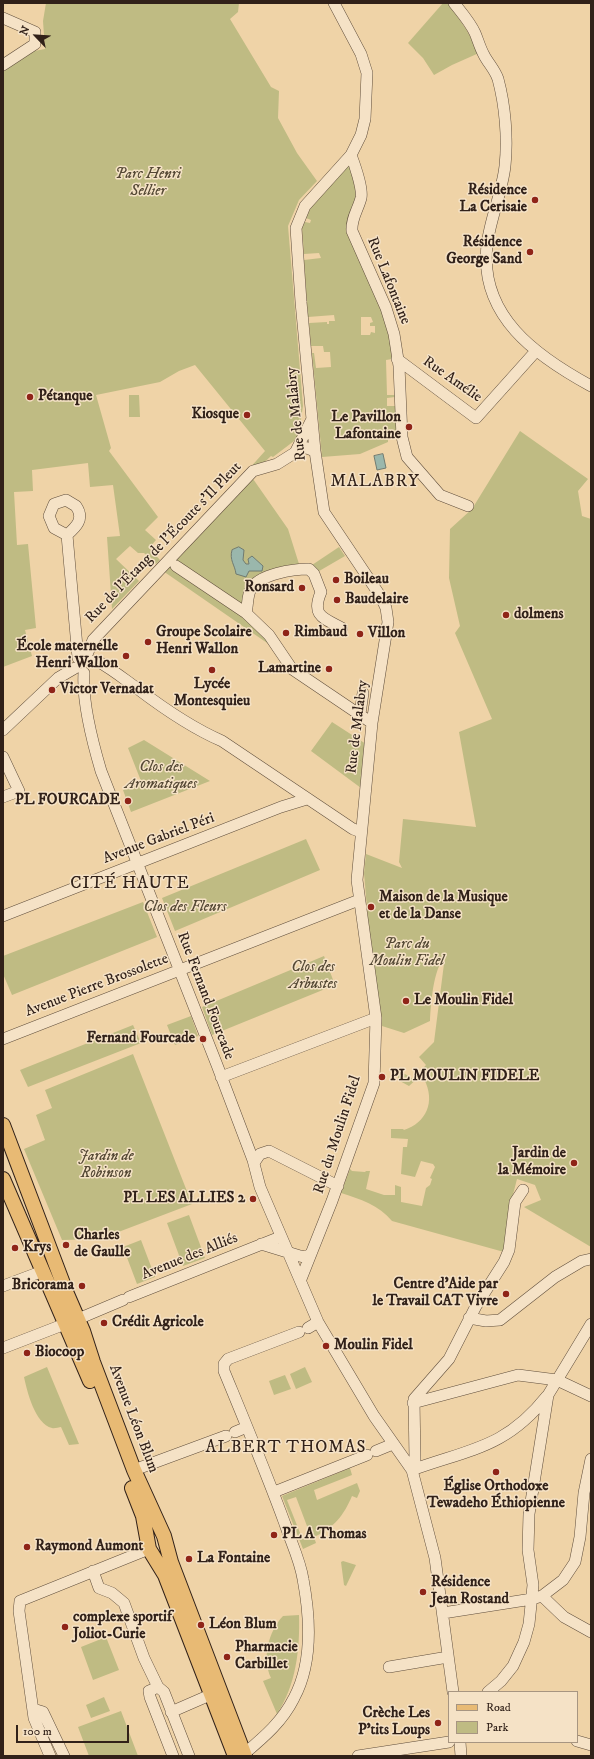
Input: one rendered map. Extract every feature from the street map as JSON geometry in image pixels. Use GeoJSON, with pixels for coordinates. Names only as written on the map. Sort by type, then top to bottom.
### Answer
{"type":"FeatureCollection","features":[{"type":"Feature","properties":{"kind":"main road","name":"Avenue Léon Blum"},"geometry":{"type":"LineString","coordinates":[[3,1126],[78,1319],[94,1367],[134,1470],[164,1536],[159,1555]]}},
{"type":"Feature","properties":{"kind":"main road","name":"Avenue Léon Blum"},"geometry":{"type":"LineString","coordinates":[[4,1186],[32,1250],[43,1271],[65,1324],[72,1336],[109,1427],[143,1516],[146,1535],[159,1555],[165,1575],[210,1695],[241,1755]]}},
{"type":"Feature","properties":{"kind":"main road"},"geometry":{"type":"LineString","coordinates":[[43,1271],[57,1266]]}},
{"type":"Feature","properties":{"kind":"main road"},"geometry":{"type":"LineString","coordinates":[[65,1324],[78,1319]]}},
{"type":"Feature","properties":{"kind":"main road"},"geometry":{"type":"LineString","coordinates":[[146,1535],[160,1530]]}},
{"type":"Feature","properties":{"kind":"main road","name":"Avenue Léon Blum"},"geometry":{"type":"LineString","coordinates":[[159,1555],[171,1562],[241,1755]]}},
{"type":"Feature","properties":{"kind":"street","name":"Rue de Malabry"},"geometry":{"type":"LineString","coordinates":[[334,3],[361,54],[367,73],[364,119],[361,135],[350,155],[305,206],[296,228],[315,451],[324,512],[353,552],[386,608],[388,622],[372,723],[361,832]]}},
{"type":"Feature","properties":{"kind":"street"},"geometry":{"type":"LineString","coordinates":[[454,3],[474,31],[483,54],[498,78],[504,119],[505,166],[487,244],[487,273],[494,299],[508,323],[536,351],[559,369],[591,386]]}},
{"type":"Feature","properties":{"kind":"street"},"geometry":{"type":"LineString","coordinates":[[3,18],[35,32],[35,44],[3,65]]}},
{"type":"Feature","properties":{"kind":"street","name":"Rue Lafontaine"},"geometry":{"type":"LineString","coordinates":[[350,155],[361,197],[353,215],[351,223],[352,231],[386,308],[394,334],[402,437],[407,457],[440,496],[468,506]]}},
{"type":"Feature","properties":{"kind":"street","name":"Rue Amélie"},"geometry":{"type":"LineString","coordinates":[[397,359],[476,418],[536,351]]}},
{"type":"Feature","properties":{"kind":"street","name":"Rue de l'Étang de l'Écoute s'Il Pleut"},"geometry":{"type":"LineString","coordinates":[[83,664],[93,640],[253,471],[277,464],[296,451],[306,433],[312,417]]}},
{"type":"Feature","properties":{"kind":"street"},"geometry":{"type":"LineString","coordinates":[[296,451],[306,447],[315,451]]}},
{"type":"Feature","properties":{"kind":"street","name":"Rue Fernand Fourcade"},"geometry":{"type":"LineString","coordinates":[[67,535],[76,637],[83,664],[83,684],[94,746],[101,771],[180,970],[254,1163],[260,1186],[280,1237],[301,1279]]}},
{"type":"Feature","properties":{"kind":"street"},"geometry":{"type":"LineString","coordinates":[[176,566],[246,613],[269,635],[292,669],[372,723]]}},
{"type":"Feature","properties":{"kind":"street"},"geometry":{"type":"LineString","coordinates":[[246,613],[250,590],[256,582],[295,569],[309,569],[314,574],[320,592],[316,602],[317,610],[321,617],[342,628]]}},
{"type":"Feature","properties":{"kind":"street"},"geometry":{"type":"LineString","coordinates":[[76,637],[84,640],[93,640]]}},
{"type":"Feature","properties":{"kind":"street"},"geometry":{"type":"LineString","coordinates":[[3,730],[58,678],[83,664],[97,661],[124,676],[137,688],[174,714],[209,736],[222,741],[288,787],[353,829],[361,832]]}},
{"type":"Feature","properties":{"kind":"street"},"geometry":{"type":"LineString","coordinates":[[360,714],[362,693]]}},
{"type":"Feature","properties":{"kind":"street"},"geometry":{"type":"LineString","coordinates":[[3,757],[19,791],[3,797]]}},
{"type":"Feature","properties":{"kind":"street"},"geometry":{"type":"LineString","coordinates":[[281,807],[287,795],[288,787]]}},
{"type":"Feature","properties":{"kind":"street","name":"Avenue Gabriel Péri"},"geometry":{"type":"LineString","coordinates":[[3,916],[281,807],[307,799]]}},
{"type":"Feature","properties":{"kind":"street","name":"Rue du Moulin Fidel"},"geometry":{"type":"LineString","coordinates":[[301,1279],[315,1248],[374,1083],[376,1018],[357,880],[361,832]]}},
{"type":"Feature","properties":{"kind":"street","name":"Avenue Pierre Brossolette"},"geometry":{"type":"LineString","coordinates":[[4,1039],[359,900]]}},
{"type":"Feature","properties":{"kind":"street"},"geometry":{"type":"LineString","coordinates":[[221,1077],[376,1018]]}},
{"type":"Feature","properties":{"kind":"street"},"geometry":{"type":"LineString","coordinates":[[254,1163],[260,1154],[268,1151],[338,1186]]}},
{"type":"Feature","properties":{"kind":"street"},"geometry":{"type":"LineString","coordinates":[[453,1691],[434,1558],[417,1485],[414,1465],[413,1403],[418,1393],[449,1359],[469,1318],[504,1262],[509,1250],[515,1202],[522,1190]]}},
{"type":"Feature","properties":{"kind":"street","name":"Avenue des Alliés"},"geometry":{"type":"LineString","coordinates":[[78,1319],[126,1298],[280,1237]]}},
{"type":"Feature","properties":{"kind":"street","name":"Avenue des Alliés"},"geometry":{"type":"LineString","coordinates":[[261,1244],[289,1253]]}},
{"type":"Feature","properties":{"kind":"street"},"geometry":{"type":"LineString","coordinates":[[289,1253],[305,1257],[311,1254]]}},
{"type":"Feature","properties":{"kind":"street"},"geometry":{"type":"LineString","coordinates":[[469,1318],[486,1321],[500,1320],[555,1277],[582,1261],[591,1259]]}},
{"type":"Feature","properties":{"kind":"street"},"geometry":{"type":"LineString","coordinates":[[3,1286],[43,1271]]}},
{"type":"Feature","properties":{"kind":"street"},"geometry":{"type":"LineString","coordinates":[[301,1279],[318,1322],[357,1389],[393,1444],[414,1465]]}},
{"type":"Feature","properties":{"kind":"street"},"geometry":{"type":"LineString","coordinates":[[241,1755],[264,1738],[281,1720],[295,1697],[306,1663],[307,1604],[303,1577],[274,1492],[224,1371],[224,1364],[228,1359],[303,1330],[318,1322]]}},
{"type":"Feature","properties":{"kind":"street"},"geometry":{"type":"LineString","coordinates":[[3,1348],[65,1324]]}},
{"type":"Feature","properties":{"kind":"street"},"geometry":{"type":"LineString","coordinates":[[414,1465],[476,1450],[504,1437],[536,1410],[548,1395],[591,1324]]}},
{"type":"Feature","properties":{"kind":"street"},"geometry":{"type":"LineString","coordinates":[[413,1403],[518,1375],[557,1380],[591,1396]]}},
{"type":"Feature","properties":{"kind":"street"},"geometry":{"type":"LineString","coordinates":[[489,1691],[504,1678],[517,1658],[528,1632],[537,1598],[533,1585],[528,1550],[528,1514],[548,1395]]}},
{"type":"Feature","properties":{"kind":"street"},"geometry":{"type":"LineString","coordinates":[[134,1470],[247,1427]]}},
{"type":"Feature","properties":{"kind":"street"},"geometry":{"type":"LineString","coordinates":[[274,1492],[393,1444]]}},
{"type":"Feature","properties":{"kind":"street"},"geometry":{"type":"LineString","coordinates":[[443,1614],[537,1598],[563,1580],[575,1562],[580,1537],[584,1493],[591,1459]]}},
{"type":"Feature","properties":{"kind":"street"},"geometry":{"type":"LineString","coordinates":[[50,1756],[34,1718],[19,1611],[20,1601],[93,1571],[159,1555]]}},
{"type":"Feature","properties":{"kind":"street"},"geometry":{"type":"LineString","coordinates":[[93,1571],[99,1588],[112,1593],[124,1603],[144,1658],[158,1687],[164,1692],[189,1756]]}},
{"type":"Feature","properties":{"kind":"street"},"geometry":{"type":"LineString","coordinates":[[537,1598],[564,1618],[591,1632]]}},
{"type":"Feature","properties":{"kind":"street"},"geometry":{"type":"LineString","coordinates":[[389,1666],[448,1657]]}},
{"type":"Feature","properties":{"kind":"street"},"geometry":{"type":"LineString","coordinates":[[158,1687],[149,1691],[150,1697],[173,1756]]}},
{"type":"Feature","properties":{"kind":"street"},"geometry":{"type":"LineString","coordinates":[[171,1712],[210,1695]]}},
{"type":"Feature","properties":{"kind":"street"},"geometry":{"type":"LineString","coordinates":[[33,1709],[43,1712],[64,1756]]}},
{"type":"Feature","properties":{"kind":"street"},"geometry":{"type":"LineString","coordinates":[[578,1741],[591,1745]]}},
{"type":"Feature","properties":{"kind":"street"},"geometry":{"type":"LineString","coordinates":[[358,1756],[448,1742]]}},
{"type":"Feature","properties":{"kind":"street"},"geometry":{"type":"LineString","coordinates":[[460,1743],[461,1756]]}},
{"type":"Feature","properties":{"kind":"green space","name":"Parc Henri Sellier"},"geometry":{"type":"Polygon","coordinates":[[[46,3],[239,3],[238,12],[230,19],[271,87],[279,91],[278,118],[297,153],[317,181],[299,200],[288,226],[303,406],[298,438],[273,457],[271,456],[254,469],[248,470],[265,451],[195,365],[179,371],[160,382],[96,395],[111,448],[109,451],[158,517],[145,530],[156,540],[149,548],[160,560],[156,564],[144,553],[138,553],[130,546],[116,559],[139,581],[112,609],[107,537],[120,536],[113,485],[90,487],[88,463],[32,470],[33,491],[14,492],[17,545],[28,544],[36,628],[25,630],[32,656],[3,667],[3,67],[29,52],[45,49],[43,21],[46,3]]]}},
{"type":"Feature","properties":{"kind":"green space"},"geometry":{"type":"Polygon","coordinates":[[[443,3],[448,3],[466,29],[479,53],[434,75],[423,58],[408,43],[443,3]]]}},
{"type":"Feature","properties":{"kind":"green space"},"geometry":{"type":"Polygon","coordinates":[[[347,166],[352,166],[359,192],[351,213],[391,332],[392,359],[386,360],[387,395],[395,395],[395,397],[387,398],[387,406],[395,406],[397,431],[388,432],[388,442],[360,454],[322,457],[312,353],[314,353],[316,368],[331,367],[330,352],[324,352],[323,346],[311,346],[309,323],[327,322],[327,324],[329,324],[329,321],[335,321],[334,315],[308,317],[304,260],[321,258],[319,253],[304,254],[302,228],[305,222],[310,223],[311,220],[306,218],[311,207],[347,166]],[[361,317],[361,335],[370,335],[371,332],[375,333],[375,326],[370,326],[370,323],[373,322],[371,317],[361,317]]]}},
{"type":"Feature","properties":{"kind":"green space"},"geometry":{"type":"Polygon","coordinates":[[[129,395],[139,395],[140,417],[129,417],[129,395]]]}},
{"type":"Feature","properties":{"kind":"green space","name":"Parc du Moulin Fidel"},"geometry":{"type":"Polygon","coordinates":[[[520,431],[588,479],[578,491],[582,516],[591,519],[591,1247],[524,1207],[541,1200],[535,1185],[517,1179],[508,1214],[504,1252],[392,1221],[387,1215],[375,1207],[362,1200],[341,1193],[350,1169],[352,1171],[370,1171],[366,1189],[384,1195],[395,1195],[395,1185],[401,1187],[401,1202],[422,1206],[426,1188],[430,1185],[432,1179],[430,1178],[435,1167],[433,1164],[421,1161],[415,1177],[401,1174],[403,1147],[407,1147],[408,1139],[391,1138],[391,1129],[404,1130],[412,1127],[423,1117],[427,1110],[429,1096],[424,1079],[419,1077],[409,1086],[398,1080],[398,1072],[413,1079],[426,1065],[419,1057],[434,1042],[445,956],[435,978],[430,1021],[404,1033],[382,1026],[372,967],[364,873],[366,854],[402,868],[399,862],[403,819],[476,827],[459,732],[492,719],[455,633],[460,626],[449,578],[450,529],[472,509],[520,431]]]}},
{"type":"Feature","properties":{"kind":"green space"},"geometry":{"type":"Polygon","coordinates":[[[251,476],[288,529],[299,564],[309,567],[339,547],[345,556],[314,574],[309,569],[256,582],[246,613],[270,645],[163,571],[251,476]]]}},
{"type":"Feature","properties":{"kind":"green space"},"geometry":{"type":"Polygon","coordinates":[[[332,722],[366,744],[361,788],[311,751],[332,722]]]}},
{"type":"Feature","properties":{"kind":"green space","name":"Clos des Aromatiques"},"geometry":{"type":"Polygon","coordinates":[[[144,740],[210,781],[131,812],[123,790],[141,781],[128,748],[144,740]]]}},
{"type":"Feature","properties":{"kind":"green space","name":"Clos des Fleurs"},"geometry":{"type":"Polygon","coordinates":[[[306,839],[320,870],[175,931],[162,898],[306,839]]]}},
{"type":"Feature","properties":{"kind":"green space"},"geometry":{"type":"Polygon","coordinates":[[[143,902],[157,937],[12,995],[3,974],[3,956],[143,902]]]}},
{"type":"Feature","properties":{"kind":"green space","name":"Clos des Arbustes"},"geometry":{"type":"Polygon","coordinates":[[[324,956],[335,985],[212,1035],[202,1007],[324,956]]]}},
{"type":"Feature","properties":{"kind":"green space"},"geometry":{"type":"Polygon","coordinates":[[[191,1016],[198,1036],[175,1045],[167,1025],[191,1016]]]}},
{"type":"Feature","properties":{"kind":"green space"},"geometry":{"type":"Polygon","coordinates":[[[133,1025],[141,1043],[28,1087],[20,1070],[133,1025]]]}},
{"type":"Feature","properties":{"kind":"green space","name":"Jardin de Robinson"},"geometry":{"type":"Polygon","coordinates":[[[133,1054],[192,1204],[100,1239],[62,1240],[24,1149],[45,1140],[36,1115],[52,1108],[45,1090],[133,1054]]]}},
{"type":"Feature","properties":{"kind":"green space"},"geometry":{"type":"Polygon","coordinates":[[[189,1215],[205,1258],[183,1266],[167,1223],[189,1215]]]}},
{"type":"Feature","properties":{"kind":"green space"},"geometry":{"type":"Polygon","coordinates":[[[141,1240],[155,1277],[137,1284],[123,1247],[141,1240]]]}},
{"type":"Feature","properties":{"kind":"green space"},"geometry":{"type":"Polygon","coordinates":[[[47,1367],[79,1444],[69,1445],[61,1427],[53,1428],[46,1425],[36,1414],[24,1377],[47,1367]]]}},
{"type":"Feature","properties":{"kind":"green space"},"geometry":{"type":"Polygon","coordinates":[[[305,1367],[312,1382],[296,1389],[290,1374],[305,1367]]]}},
{"type":"Feature","properties":{"kind":"green space"},"geometry":{"type":"Polygon","coordinates":[[[285,1375],[291,1389],[274,1395],[269,1381],[285,1375]]]}},
{"type":"Feature","properties":{"kind":"green space"},"geometry":{"type":"Polygon","coordinates":[[[350,1468],[352,1475],[314,1490],[317,1500],[357,1483],[360,1491],[357,1498],[352,1496],[346,1509],[333,1525],[314,1537],[316,1543],[303,1549],[282,1496],[350,1468]],[[296,1497],[287,1500],[302,1538],[310,1534],[296,1497]]]}},
{"type":"Feature","properties":{"kind":"green space"},"geometry":{"type":"Polygon","coordinates":[[[343,1561],[356,1565],[346,1586],[344,1585],[341,1562],[343,1561]]]}},
{"type":"Feature","properties":{"kind":"green space"},"geometry":{"type":"Polygon","coordinates":[[[299,1615],[299,1641],[296,1667],[289,1691],[277,1714],[263,1681],[271,1678],[267,1662],[270,1637],[283,1616],[299,1615]]]}},
{"type":"Feature","properties":{"kind":"green space"},"geometry":{"type":"Polygon","coordinates":[[[106,1637],[119,1670],[93,1680],[81,1647],[106,1637]]]}},
{"type":"Feature","properties":{"kind":"green space"},"geometry":{"type":"Polygon","coordinates":[[[104,1697],[110,1711],[91,1718],[86,1705],[104,1697]]]}},
{"type":"Feature","properties":{"kind":"green space"},"geometry":{"type":"Polygon","coordinates":[[[121,1711],[138,1756],[89,1756],[78,1727],[121,1711]]]}},
{"type":"Feature","properties":{"kind":"shaded area"},"geometry":{"type":"Polygon","coordinates":[[[383,454],[386,468],[377,470],[374,456],[383,454]]]}},
{"type":"Feature","properties":{"kind":"shaded area"},"geometry":{"type":"Polygon","coordinates":[[[239,547],[244,550],[243,560],[246,564],[249,564],[248,559],[252,556],[263,566],[262,571],[249,571],[246,577],[236,574],[231,554],[232,550],[239,547]]]}},
{"type":"Feature","properties":{"kind":"place","name":"Résidence La Cerisaie"},"geometry":{"type":"Point","coordinates":[535,200]}},
{"type":"Feature","properties":{"kind":"place","name":"Résidence George Sand"},"geometry":{"type":"Point","coordinates":[530,252]}},
{"type":"Feature","properties":{"kind":"place","name":"Pétanque"},"geometry":{"type":"Point","coordinates":[30,397]}},
{"type":"Feature","properties":{"kind":"place","name":"Kiosque"},"geometry":{"type":"Point","coordinates":[247,415]}},
{"type":"Feature","properties":{"kind":"place","name":"Le Pavillon Lafontaine"},"geometry":{"type":"Point","coordinates":[409,427]}},
{"type":"Feature","properties":{"kind":"place","name":"Boileau"},"geometry":{"type":"Point","coordinates":[336,580]}},
{"type":"Feature","properties":{"kind":"place","name":"Ronsard"},"geometry":{"type":"Point","coordinates":[302,588]}},
{"type":"Feature","properties":{"kind":"place","name":"Baudelaire"},"geometry":{"type":"Point","coordinates":[337,600]}},
{"type":"Feature","properties":{"kind":"place","name":"dolmens"},"geometry":{"type":"Point","coordinates":[506,615]}},
{"type":"Feature","properties":{"kind":"place","name":"Rimbaud"},"geometry":{"type":"Point","coordinates":[286,633]}},
{"type":"Feature","properties":{"kind":"place","name":"Villon"},"geometry":{"type":"Point","coordinates":[360,634]}},
{"type":"Feature","properties":{"kind":"place","name":"Groupe Scolaire Henri Wallon"},"geometry":{"type":"Point","coordinates":[148,642]}},
{"type":"Feature","properties":{"kind":"place","name":"École maternelle Henri Wallon"},"geometry":{"type":"Point","coordinates":[126,656]}},
{"type":"Feature","properties":{"kind":"place","name":"Lamartine"},"geometry":{"type":"Point","coordinates":[329,669]}},
{"type":"Feature","properties":{"kind":"place","name":"Lycée Montesquieu"},"geometry":{"type":"Point","coordinates":[212,670]}},
{"type":"Feature","properties":{"kind":"place","name":"Victor Vernadat"},"geometry":{"type":"Point","coordinates":[52,690]}},
{"type":"Feature","properties":{"kind":"place","name":"PL FOURCADE"},"geometry":{"type":"Point","coordinates":[128,801]}},
{"type":"Feature","properties":{"kind":"place","name":"Maison de la Musique et de la Danse"},"geometry":{"type":"Point","coordinates":[371,907]}},
{"type":"Feature","properties":{"kind":"place","name":"Le Moulin Fidel"},"geometry":{"type":"Point","coordinates":[406,1001]}},
{"type":"Feature","properties":{"kind":"place","name":"Fernand Fourcade"},"geometry":{"type":"Point","coordinates":[203,1039]}},
{"type":"Feature","properties":{"kind":"place","name":"PL MOULIN FIDELE"},"geometry":{"type":"Point","coordinates":[382,1077]}},
{"type":"Feature","properties":{"kind":"place","name":"Jardin de la Mémoire"},"geometry":{"type":"Point","coordinates":[574,1163]}},
{"type":"Feature","properties":{"kind":"place","name":"PL LES ALLIES 2"},"geometry":{"type":"Point","coordinates":[253,1199]}},
{"type":"Feature","properties":{"kind":"place","name":"Charles de Gaulle"},"geometry":{"type":"Point","coordinates":[66,1245]}},
{"type":"Feature","properties":{"kind":"place","name":"Krys"},"geometry":{"type":"Point","coordinates":[15,1248]}},
{"type":"Feature","properties":{"kind":"place","name":"Bricorama"},"geometry":{"type":"Point","coordinates":[82,1286]}},
{"type":"Feature","properties":{"kind":"place","name":"Centre d'Aide par le Travail CAT Vivre"},"geometry":{"type":"Point","coordinates":[506,1294]}},
{"type":"Feature","properties":{"kind":"place","name":"Crédit Agricole"},"geometry":{"type":"Point","coordinates":[104,1323]}},
{"type":"Feature","properties":{"kind":"place","name":"Moulin Fidel"},"geometry":{"type":"Point","coordinates":[326,1346]}},
{"type":"Feature","properties":{"kind":"place","name":"Biocoop"},"geometry":{"type":"Point","coordinates":[27,1353]}},
{"type":"Feature","properties":{"kind":"place","name":"Église Orthodoxe Tewadeho Éthiopienne"},"geometry":{"type":"Point","coordinates":[496,1472]}},
{"type":"Feature","properties":{"kind":"place","name":"PL A Thomas"},"geometry":{"type":"Point","coordinates":[274,1535]}},
{"type":"Feature","properties":{"kind":"place","name":"Raymond Aumont"},"geometry":{"type":"Point","coordinates":[27,1547]}},
{"type":"Feature","properties":{"kind":"place","name":"La Fontaine"},"geometry":{"type":"Point","coordinates":[189,1559]}},
{"type":"Feature","properties":{"kind":"place","name":"Résidence Jean Rostand"},"geometry":{"type":"Point","coordinates":[423,1592]}},
{"type":"Feature","properties":{"kind":"place","name":"Léon Blum"},"geometry":{"type":"Point","coordinates":[201,1625]}},
{"type":"Feature","properties":{"kind":"place","name":"complexe sportif Joliot-Curie"},"geometry":{"type":"Point","coordinates":[65,1627]}},
{"type":"Feature","properties":{"kind":"place","name":"Pharmacie Carbillet"},"geometry":{"type":"Point","coordinates":[227,1657]}},
{"type":"Feature","properties":{"kind":"place","name":"Crèche Les P'tits Loups"},"geometry":{"type":"Point","coordinates":[438,1723]}},
{"type":"Feature","properties":{"kind":"district","name":"MALABRY"},"geometry":{"type":"Point","coordinates":[375,482]}},
{"type":"Feature","properties":{"kind":"district","name":"CITÉ HAUTE"},"geometry":{"type":"Point","coordinates":[130,884]}},
{"type":"Feature","properties":{"kind":"district","name":"ALBERT THOMAS"},"geometry":{"type":"Point","coordinates":[286,1448]}}]}
